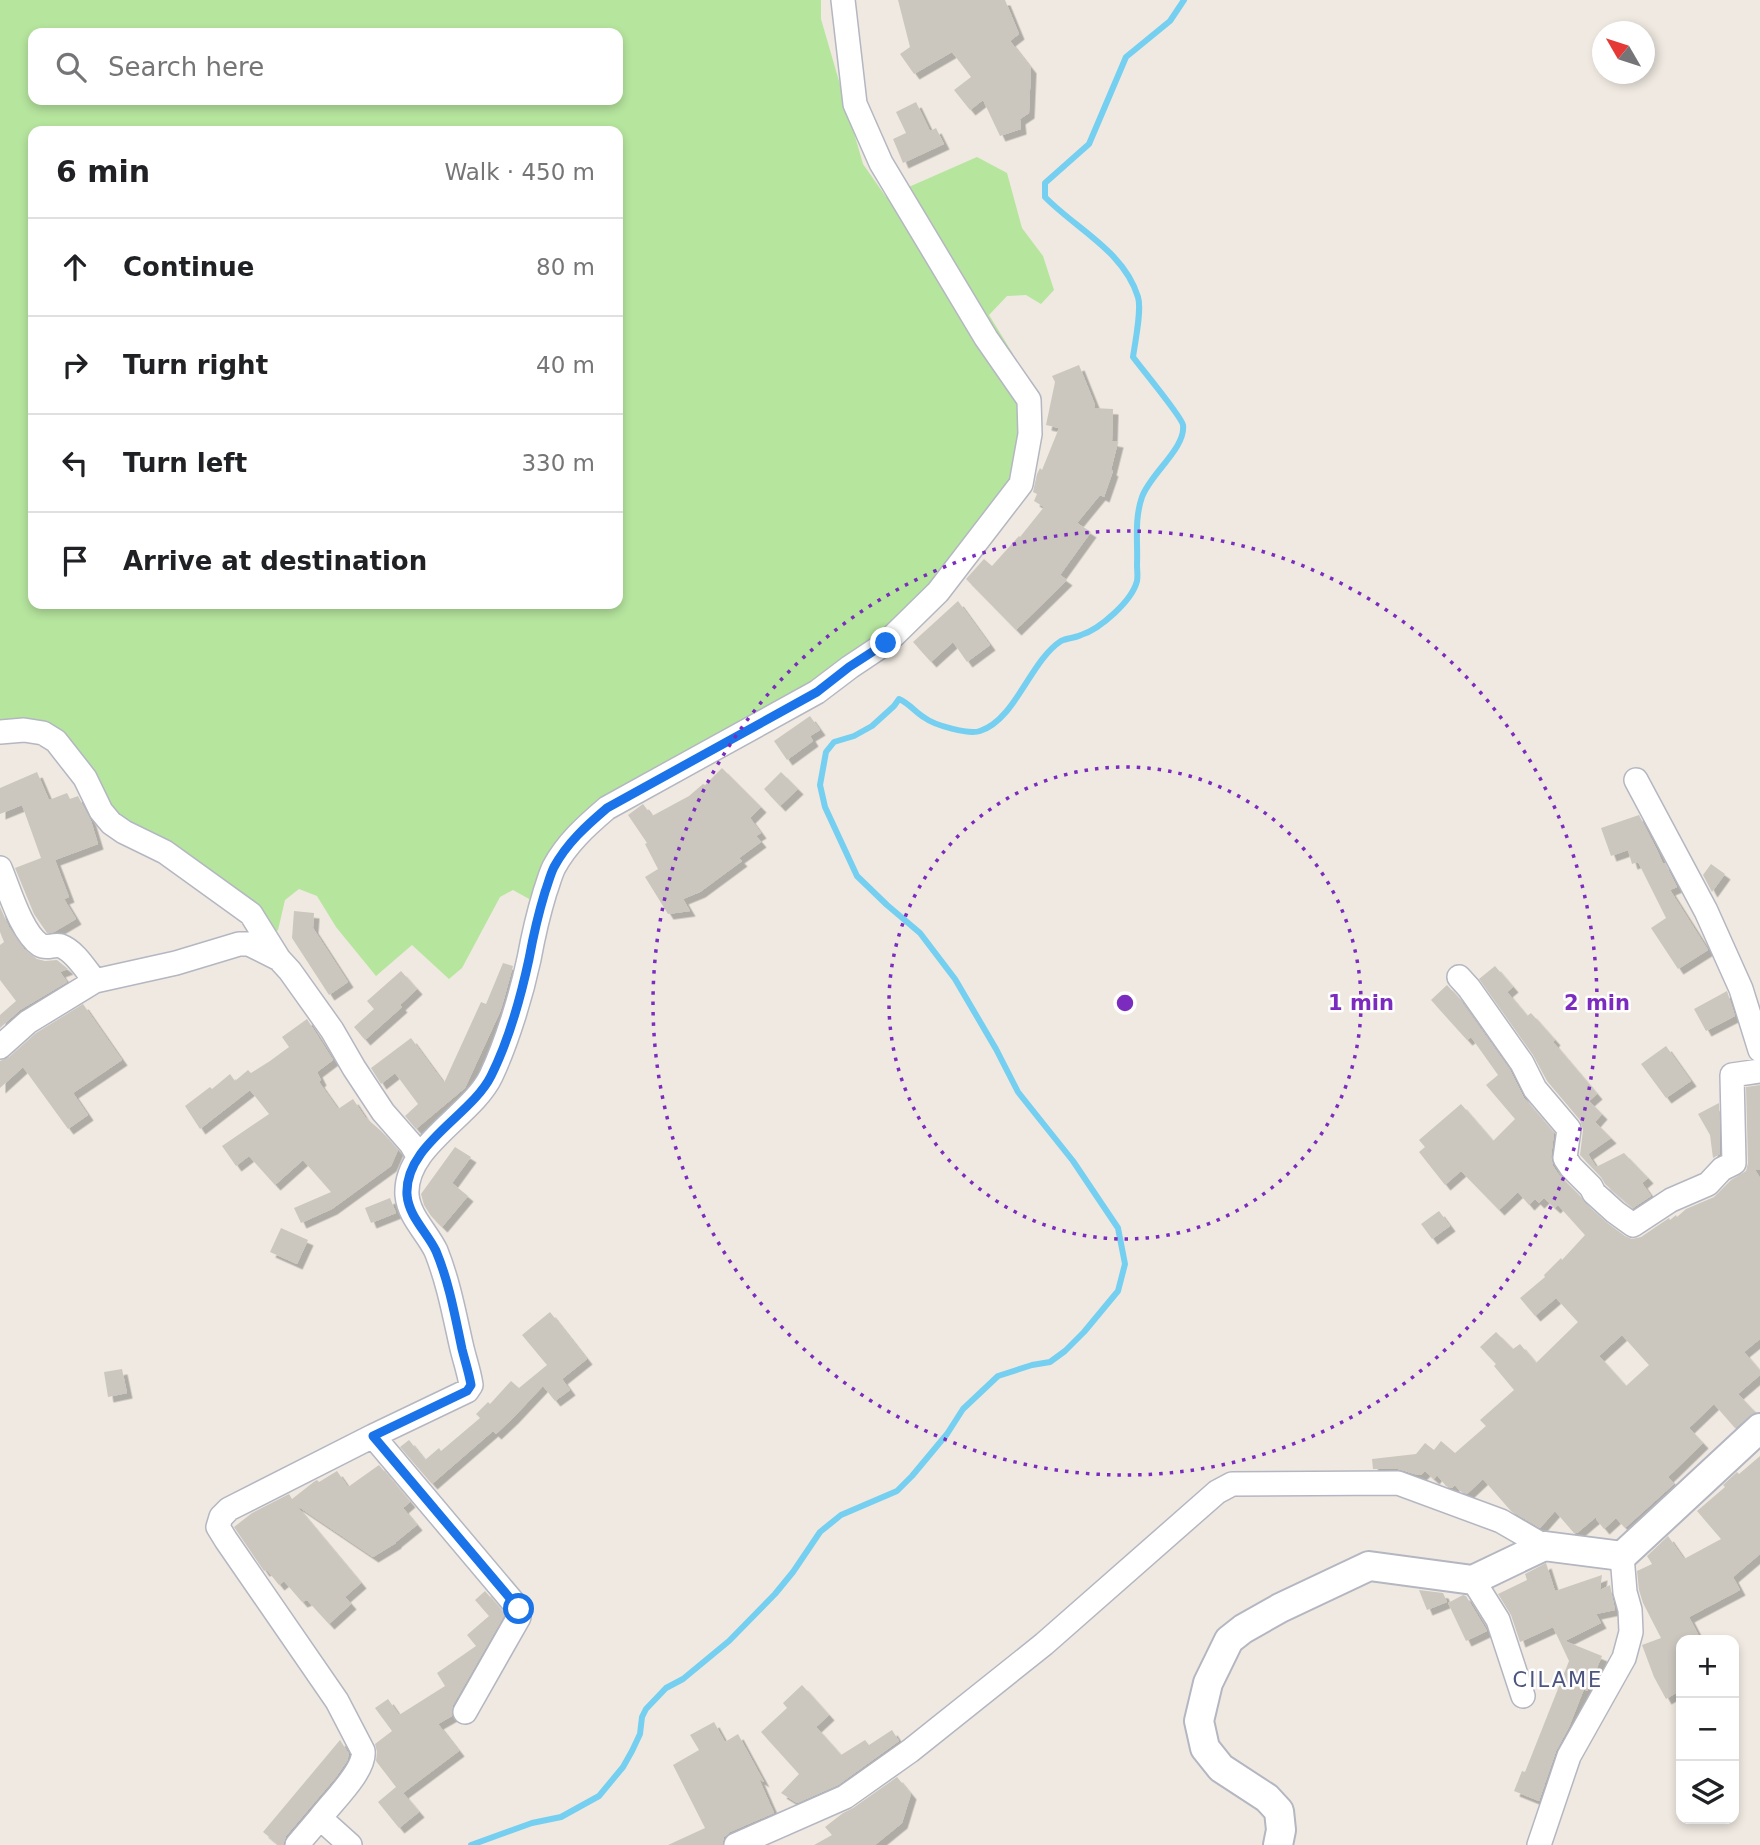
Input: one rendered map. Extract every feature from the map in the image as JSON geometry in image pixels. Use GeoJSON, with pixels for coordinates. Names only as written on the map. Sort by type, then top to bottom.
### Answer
{"type":"FeatureCollection","features":[{"type":"Feature","properties":{"kind":"street"},"geometry":{"type":"LineString","coordinates":[[297,1845],[360,1767],[364,1755],[337,1701],[218,1527],[221,1517],[229,1509],[467,1391],[471,1385],[453,1305],[435,1250],[412,1213],[407,1195],[409,1182],[418,1156],[490,1078],[506,1039],[520,993],[552,869],[580,831],[607,808],[817,692],[886,643],[938,592],[1021,484],[1030,434],[1029,400],[986,338],[881,163],[855,104],[843,0]]}},
{"type":"Feature","properties":{"kind":"street"},"geometry":{"type":"LineString","coordinates":[[0,732],[24,730],[43,733],[56,741],[85,778],[101,811],[111,823],[165,852],[251,914],[279,959],[332,1030],[383,1112],[418,1156]]}},
{"type":"Feature","properties":{"kind":"street"},"geometry":{"type":"LineString","coordinates":[[1636,780],[1706,911],[1741,989],[1760,1050]]}},
{"type":"Feature","properties":{"kind":"street"},"geometry":{"type":"LineString","coordinates":[[0,868],[23,922],[33,938],[45,947],[55,945],[68,950],[95,981]]}},
{"type":"Feature","properties":{"kind":"street"},"geometry":{"type":"LineString","coordinates":[[0,1047],[28,1022],[95,981],[239,944],[249,944],[279,959]]}},
{"type":"Feature","properties":{"kind":"street"},"geometry":{"type":"LineString","coordinates":[[1459,977],[1522,1063],[1535,1089],[1569,1129],[1565,1158],[1571,1167],[1594,1193],[1633,1225],[1671,1200],[1708,1184],[1722,1169],[1734,1163],[1732,1075],[1760,1071]]}},
{"type":"Feature","properties":{"kind":"street"},"geometry":{"type":"LineString","coordinates":[[1622,1556],[1760,1428]]}},
{"type":"Feature","properties":{"kind":"street"},"geometry":{"type":"LineString","coordinates":[[373,1436],[519,1609],[519,1617],[466,1712]]}},
{"type":"Feature","properties":{"kind":"street"},"geometry":{"type":"LineString","coordinates":[[736,1845],[845,1797],[910,1751],[1044,1644],[1217,1492],[1232,1484],[1398,1483],[1501,1521],[1544,1546],[1622,1556]]}},
{"type":"Feature","properties":{"kind":"street"},"geometry":{"type":"LineString","coordinates":[[1278,1845],[1281,1830],[1279,1811],[1267,1798],[1221,1768],[1205,1748],[1199,1721],[1208,1683],[1229,1640],[1280,1608],[1369,1566],[1473,1580],[1544,1546]]}},
{"type":"Feature","properties":{"kind":"street"},"geometry":{"type":"LineString","coordinates":[[1539,1845],[1569,1756],[1624,1658],[1631,1632],[1622,1556]]}},
{"type":"Feature","properties":{"kind":"street"},"geometry":{"type":"LineString","coordinates":[[1473,1580],[1498,1620],[1523,1696]]}},
{"type":"Feature","properties":{"kind":"street"},"geometry":{"type":"LineString","coordinates":[[320,1818],[350,1845]]}},
{"type":"Feature","properties":{"kind":"green space"},"geometry":{"type":"Polygon","coordinates":[[[0,0],[821,0],[821,19],[863,164],[886,197],[977,157],[1007,173],[1022,228],[1043,256],[1054,290],[1041,304],[1026,295],[1007,296],[989,315],[1013,354],[1004,373],[1021,401],[1016,482],[934,589],[847,663],[604,804],[531,900],[513,890],[500,897],[462,968],[449,979],[412,945],[376,976],[336,927],[317,896],[299,889],[285,900],[278,930],[273,933],[126,828],[58,738],[0,728],[0,0]]]}},
{"type":"Feature","properties":{"kind":"building"},"geometry":{"type":"Polygon","coordinates":[[[898,0],[1005,0],[1019,34],[1010,41],[1031,68],[1029,113],[1020,119],[1021,129],[1000,136],[983,100],[970,110],[954,90],[971,77],[952,52],[914,74],[900,54],[910,47],[898,0]]]}},
{"type":"Feature","properties":{"kind":"building"},"geometry":{"type":"Polygon","coordinates":[[[916,102],[930,131],[936,128],[944,144],[903,163],[893,139],[906,133],[896,112],[916,102]]]}},
{"type":"Feature","properties":{"kind":"building"},"geometry":{"type":"Polygon","coordinates":[[[1079,365],[1094,408],[1113,409],[1112,441],[1118,442],[1111,470],[1113,471],[1104,497],[1100,495],[1077,523],[1091,532],[1060,575],[1067,580],[1016,630],[966,579],[984,559],[992,566],[1044,507],[1034,501],[1037,494],[1033,492],[1037,474],[1040,468],[1042,470],[1059,428],[1046,425],[1055,382],[1052,376],[1079,365]]]}},
{"type":"Feature","properties":{"kind":"building"},"geometry":{"type":"Polygon","coordinates":[[[958,601],[990,645],[967,662],[953,642],[931,662],[913,642],[958,601]]]}},
{"type":"Feature","properties":{"kind":"building"},"geometry":{"type":"Polygon","coordinates":[[[810,716],[820,730],[810,736],[813,741],[787,760],[774,741],[810,716]]]}},
{"type":"Feature","properties":{"kind":"building"},"geometry":{"type":"Polygon","coordinates":[[[722,768],[761,807],[750,818],[761,833],[756,836],[761,842],[739,858],[742,861],[700,892],[683,899],[690,911],[668,914],[645,877],[658,869],[645,844],[647,843],[628,815],[643,804],[652,816],[689,796],[722,768]]]}},
{"type":"Feature","properties":{"kind":"building"},"geometry":{"type":"Polygon","coordinates":[[[37,772],[49,800],[67,793],[70,799],[78,796],[91,821],[98,844],[55,860],[69,897],[64,899],[76,919],[54,932],[47,933],[34,914],[15,868],[41,858],[22,805],[0,814],[0,788],[37,772]]]}},
{"type":"Feature","properties":{"kind":"building"},"geometry":{"type":"Polygon","coordinates":[[[781,772],[798,789],[780,806],[764,789],[781,772]]]}},
{"type":"Feature","properties":{"kind":"building"},"geometry":{"type":"Polygon","coordinates":[[[1639,815],[1677,887],[1670,890],[1708,950],[1678,969],[1651,928],[1666,918],[1638,862],[1632,864],[1628,850],[1611,856],[1601,828],[1639,815]]]}},
{"type":"Feature","properties":{"kind":"building"},"geometry":{"type":"Polygon","coordinates":[[[1711,864],[1725,874],[1712,892],[1703,875],[1711,864]]]}},
{"type":"Feature","properties":{"kind":"building"},"geometry":{"type":"Polygon","coordinates":[[[0,907],[9,927],[24,949],[37,959],[57,960],[68,969],[60,972],[67,982],[20,1010],[0,1028],[0,1015],[16,1001],[0,980],[0,945],[4,942],[0,932],[0,907]]]}},
{"type":"Feature","properties":{"kind":"building"},"geometry":{"type":"Polygon","coordinates":[[[294,911],[314,913],[313,928],[348,982],[329,995],[292,938],[294,911]]]}},
{"type":"Feature","properties":{"kind":"building"},"geometry":{"type":"Polygon","coordinates":[[[503,963],[513,966],[504,999],[465,1088],[416,1129],[405,1116],[418,1104],[395,1073],[381,1084],[371,1068],[411,1038],[444,1083],[481,1002],[486,1004],[503,963]]]}},
{"type":"Feature","properties":{"kind":"building"},"geometry":{"type":"Polygon","coordinates":[[[1495,966],[1513,987],[1507,992],[1527,1016],[1531,1013],[1555,1040],[1553,1042],[1597,1094],[1589,1101],[1602,1114],[1595,1122],[1611,1138],[1588,1154],[1596,1167],[1624,1153],[1648,1178],[1642,1183],[1651,1196],[1633,1208],[1605,1184],[1580,1155],[1583,1130],[1580,1120],[1547,1081],[1533,1055],[1479,979],[1495,966]]]}},
{"type":"Feature","properties":{"kind":"building"},"geometry":{"type":"Polygon","coordinates":[[[401,971],[417,989],[400,1005],[402,1007],[365,1040],[354,1027],[374,1009],[367,1001],[401,971]]]}},
{"type":"Feature","properties":{"kind":"building"},"geometry":{"type":"Polygon","coordinates":[[[1447,985],[1458,997],[1510,1070],[1524,1098],[1554,1133],[1551,1157],[1559,1175],[1606,1222],[1632,1239],[1641,1237],[1669,1218],[1670,1220],[1676,1215],[1677,1217],[1686,1209],[1714,1197],[1731,1180],[1746,1171],[1746,1087],[1760,1085],[1760,1170],[1755,1170],[1760,1178],[1760,1339],[1744,1352],[1760,1371],[1760,1375],[1738,1394],[1755,1412],[1735,1428],[1714,1404],[1689,1428],[1703,1443],[1668,1477],[1674,1484],[1625,1528],[1616,1518],[1604,1529],[1596,1517],[1574,1533],[1555,1511],[1540,1528],[1511,1511],[1483,1479],[1467,1494],[1455,1485],[1452,1488],[1446,1486],[1437,1475],[1434,1479],[1425,1471],[1418,1475],[1398,1469],[1373,1469],[1372,1459],[1416,1454],[1425,1443],[1434,1450],[1441,1441],[1455,1453],[1486,1426],[1480,1420],[1514,1390],[1480,1347],[1496,1332],[1513,1349],[1520,1344],[1536,1363],[1578,1322],[1556,1298],[1535,1316],[1520,1298],[1545,1277],[1544,1275],[1585,1235],[1558,1205],[1555,1208],[1544,1198],[1539,1203],[1535,1199],[1529,1205],[1518,1192],[1499,1210],[1461,1171],[1445,1185],[1419,1152],[1425,1147],[1419,1140],[1461,1104],[1493,1141],[1515,1119],[1486,1085],[1498,1075],[1471,1037],[1467,1040],[1431,1000],[1447,985]],[[1622,1335],[1599,1356],[1626,1386],[1649,1365],[1622,1335]]]}},
{"type":"Feature","properties":{"kind":"building"},"geometry":{"type":"Polygon","coordinates":[[[1727,991],[1735,1016],[1706,1031],[1694,1009],[1727,991]]]}},
{"type":"Feature","properties":{"kind":"building"},"geometry":{"type":"Polygon","coordinates":[[[83,1004],[122,1060],[73,1093],[88,1115],[68,1129],[23,1067],[0,1088],[0,1061],[9,1057],[36,1033],[83,1004]]]}},
{"type":"Feature","properties":{"kind":"building"},"geometry":{"type":"Polygon","coordinates":[[[307,1019],[333,1060],[317,1072],[321,1080],[319,1082],[338,1109],[353,1099],[365,1117],[398,1150],[391,1166],[332,1209],[301,1223],[294,1208],[331,1192],[303,1160],[275,1185],[249,1156],[236,1166],[222,1146],[269,1114],[250,1090],[200,1129],[185,1106],[230,1074],[235,1081],[248,1070],[251,1073],[270,1061],[289,1047],[282,1037],[307,1019]]]}},
{"type":"Feature","properties":{"kind":"building"},"geometry":{"type":"Polygon","coordinates":[[[1666,1046],[1691,1081],[1666,1098],[1641,1064],[1666,1046]]]}},
{"type":"Feature","properties":{"kind":"building"},"geometry":{"type":"Polygon","coordinates":[[[1719,1103],[1720,1154],[1713,1158],[1710,1135],[1698,1114],[1719,1103]]]}},
{"type":"Feature","properties":{"kind":"building"},"geometry":{"type":"Polygon","coordinates":[[[455,1147],[471,1157],[452,1183],[468,1196],[442,1227],[424,1205],[421,1194],[455,1147]]]}},
{"type":"Feature","properties":{"kind":"building"},"geometry":{"type":"Polygon","coordinates":[[[390,1198],[396,1213],[371,1223],[365,1208],[390,1198]]]}},
{"type":"Feature","properties":{"kind":"building"},"geometry":{"type":"Polygon","coordinates":[[[1439,1211],[1450,1226],[1432,1239],[1421,1224],[1439,1211]]]}},
{"type":"Feature","properties":{"kind":"building"},"geometry":{"type":"Polygon","coordinates":[[[281,1228],[308,1240],[297,1264],[270,1252],[281,1228]]]}},
{"type":"Feature","properties":{"kind":"building"},"geometry":{"type":"Polygon","coordinates":[[[550,1312],[587,1359],[562,1379],[570,1390],[555,1401],[543,1386],[496,1434],[493,1431],[432,1484],[400,1447],[409,1440],[425,1460],[439,1448],[441,1451],[480,1418],[476,1414],[488,1402],[490,1404],[511,1381],[519,1388],[547,1365],[522,1335],[550,1312]]]}},
{"type":"Feature","properties":{"kind":"building"},"geometry":{"type":"Polygon","coordinates":[[[122,1369],[127,1393],[108,1397],[104,1372],[122,1369]]]}},
{"type":"Feature","properties":{"kind":"building"},"geometry":{"type":"Polygon","coordinates":[[[1760,1456],[1760,1554],[1733,1577],[1740,1590],[1689,1617],[1698,1635],[1676,1635],[1676,1693],[1666,1699],[1642,1645],[1661,1638],[1643,1603],[1637,1571],[1652,1564],[1647,1556],[1668,1536],[1684,1559],[1721,1539],[1697,1511],[1725,1487],[1723,1485],[1737,1472],[1739,1474],[1760,1456]]]}},
{"type":"Feature","properties":{"kind":"building"},"geometry":{"type":"Polygon","coordinates":[[[379,1465],[410,1502],[403,1508],[417,1525],[396,1543],[373,1557],[296,1505],[361,1583],[345,1597],[351,1604],[329,1624],[307,1600],[302,1602],[284,1581],[279,1585],[267,1570],[264,1571],[234,1527],[252,1513],[289,1494],[292,1499],[315,1481],[319,1482],[337,1471],[348,1487],[379,1465]]]}},
{"type":"Feature","properties":{"kind":"building"},"geometry":{"type":"Polygon","coordinates":[[[1546,1563],[1555,1591],[1602,1575],[1600,1590],[1610,1585],[1615,1610],[1596,1614],[1601,1623],[1565,1641],[1602,1656],[1556,1751],[1539,1801],[1514,1791],[1522,1771],[1525,1772],[1569,1661],[1553,1627],[1520,1642],[1511,1615],[1498,1594],[1527,1580],[1525,1574],[1546,1563]]]}},
{"type":"Feature","properties":{"kind":"building"},"geometry":{"type":"Polygon","coordinates":[[[1419,1590],[1443,1593],[1447,1602],[1427,1610],[1419,1590]]]}},
{"type":"Feature","properties":{"kind":"building"},"geometry":{"type":"Polygon","coordinates":[[[485,1591],[505,1614],[453,1705],[452,1716],[438,1724],[459,1751],[403,1793],[419,1812],[399,1828],[378,1802],[396,1787],[376,1761],[375,1744],[392,1731],[375,1708],[388,1699],[399,1715],[445,1686],[437,1673],[476,1646],[467,1635],[489,1616],[475,1600],[485,1591]]]}},
{"type":"Feature","properties":{"kind":"building"},"geometry":{"type":"Polygon","coordinates":[[[1463,1595],[1487,1631],[1466,1641],[1448,1603],[1463,1595]]]}},
{"type":"Feature","properties":{"kind":"building"},"geometry":{"type":"Polygon","coordinates":[[[802,1685],[829,1715],[816,1727],[841,1755],[865,1740],[869,1745],[892,1730],[899,1741],[838,1785],[797,1803],[781,1793],[799,1774],[761,1732],[787,1708],[783,1703],[802,1685]]]}},
{"type":"Feature","properties":{"kind":"building"},"geometry":{"type":"Polygon","coordinates":[[[714,1722],[725,1742],[738,1734],[764,1782],[759,1779],[774,1813],[730,1832],[724,1837],[722,1845],[668,1845],[705,1828],[673,1765],[699,1750],[690,1735],[714,1722]]]}},
{"type":"Feature","properties":{"kind":"building"},"geometry":{"type":"Polygon","coordinates":[[[340,1740],[349,1754],[347,1761],[286,1836],[283,1845],[279,1845],[263,1832],[340,1740]]]}},
{"type":"Feature","properties":{"kind":"building"},"geometry":{"type":"Polygon","coordinates":[[[897,1777],[911,1794],[902,1823],[875,1845],[814,1845],[832,1835],[825,1827],[897,1777]]]}},
{"type":"Feature","properties":{"kind":"waterway"},"geometry":{"type":"LineString","coordinates":[[471,1845],[532,1823],[561,1817],[599,1796],[623,1767],[632,1751],[640,1734],[646,1709],[666,1688],[683,1679],[729,1641],[775,1594],[820,1532],[841,1515],[897,1491],[947,1434],[963,1409],[998,1376],[1050,1362],[1084,1332],[1118,1291],[1125,1264],[1118,1228],[1073,1161],[1018,1092],[955,979],[920,933],[857,876],[825,807],[820,785],[826,752],[834,742],[854,736],[872,726],[899,699],[929,721],[952,729],[975,732],[993,725],[1013,703],[1050,650],[1061,641],[1089,632],[1106,621],[1134,589],[1137,581],[1137,523],[1142,497],[1179,443],[1183,425],[1133,357],[1139,310],[1138,297],[1131,281],[1111,254],[1045,197],[1045,183],[1089,144],[1126,57],[1170,21],[1184,0]]}},
{"type":"Feature","properties":{"kind":"district","name":"CILAME"},"geometry":{"type":"Point","coordinates":[1558,1680]}},
{"type":"Feature","properties":{"kind":"route"},"geometry":{"type":"LineString","coordinates":[[519,1609],[373,1436],[467,1391],[471,1385],[453,1305],[435,1250],[412,1213],[407,1195],[418,1156],[490,1078],[506,1039],[552,869],[580,831],[607,808],[817,692],[886,643]]}}]}
